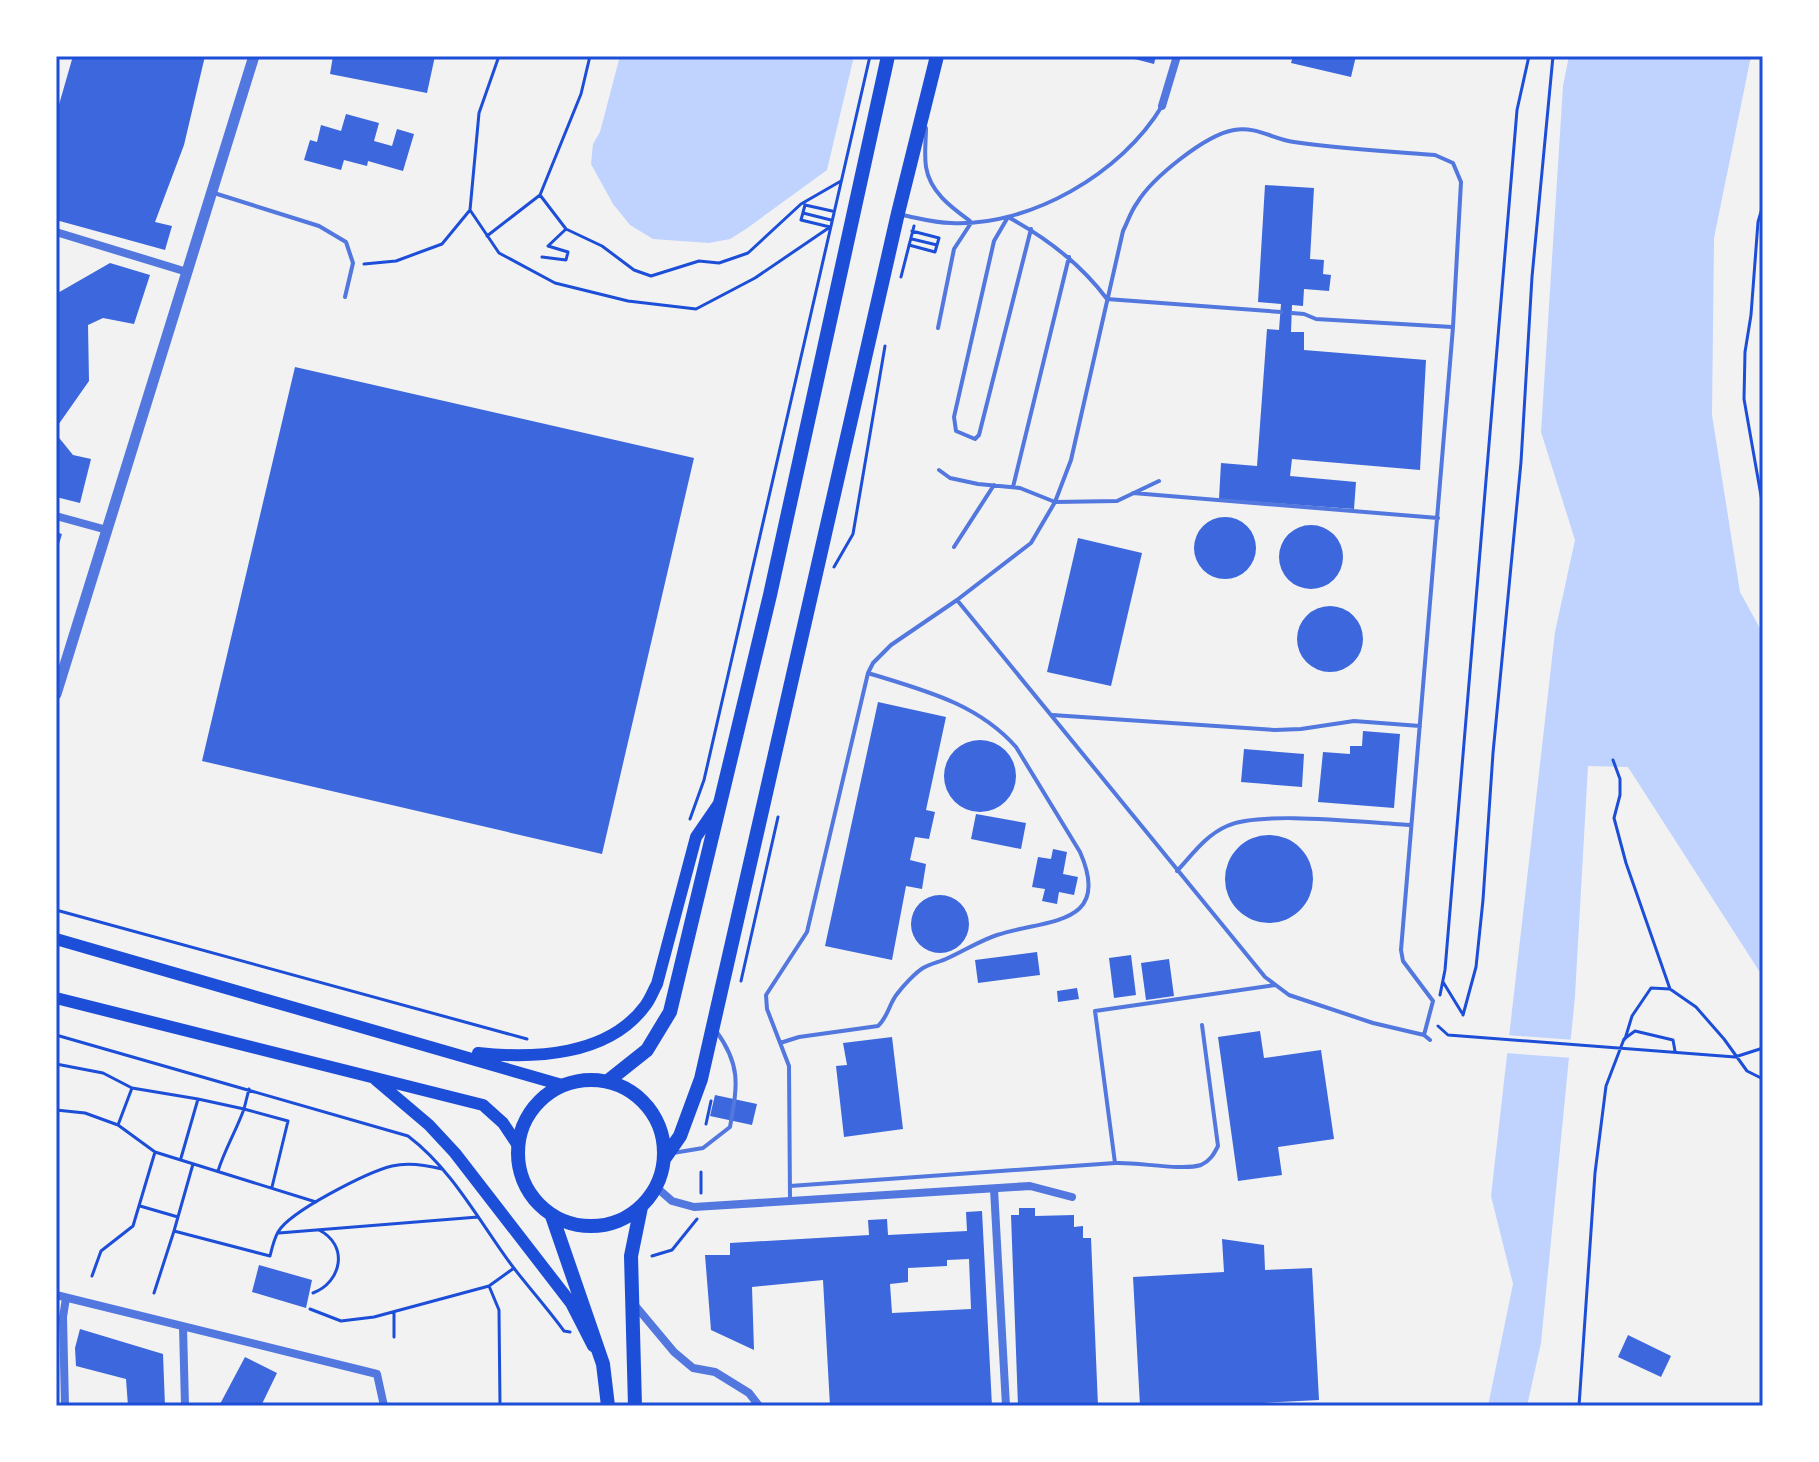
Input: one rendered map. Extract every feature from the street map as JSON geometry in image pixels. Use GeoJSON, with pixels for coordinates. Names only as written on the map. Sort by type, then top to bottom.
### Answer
{"type":"FeatureCollection","features":[{"type":"Feature","properties":{"kind":"main road"},"geometry":{"type":"LineString","coordinates":[[608,1081],[647,1050],[670,1012],[770,595],[888,56]]}},
{"type":"Feature","properties":{"kind":"main road"},"geometry":{"type":"LineString","coordinates":[[667,1156],[663,1138],[649,1108],[626,1088],[608,1081],[583,1080],[562,1085],[540,1099],[525,1119],[517,1144],[518,1165],[532,1198],[552,1216],[575,1225],[597,1226],[628,1217],[641,1207],[656,1187],[667,1156],[680,1136],[701,1079],[898,213],[937,56]]}},
{"type":"Feature","properties":{"kind":"main road"},"geometry":{"type":"LineString","coordinates":[[447,1049],[505,1056],[548,1053],[591,1045],[621,1029],[645,1006],[657,984],[696,837],[720,803]]}},
{"type":"Feature","properties":{"kind":"main road"},"geometry":{"type":"LineString","coordinates":[[56,939],[447,1049],[562,1085]]}},
{"type":"Feature","properties":{"kind":"main road"},"geometry":{"type":"LineString","coordinates":[[56,998],[483,1105],[503,1123],[517,1144]]}},
{"type":"Feature","properties":{"kind":"main road"},"geometry":{"type":"LineString","coordinates":[[373,1078],[429,1125],[455,1153],[571,1303],[603,1364]]}},
{"type":"Feature","properties":{"kind":"main road"},"geometry":{"type":"LineString","coordinates":[[635,1406],[631,1256],[641,1207]]}},
{"type":"Feature","properties":{"kind":"main road"},"geometry":{"type":"LineString","coordinates":[[552,1216],[603,1364],[608,1406]]}},
{"type":"Feature","properties":{"kind":"street"},"geometry":{"type":"LineString","coordinates":[[56,694],[254,56]]}},
{"type":"Feature","properties":{"kind":"street"},"geometry":{"type":"LineString","coordinates":[[1162,106],[1177,56]]}},
{"type":"Feature","properties":{"kind":"street"},"geometry":{"type":"LineString","coordinates":[[56,232],[187,272]]}},
{"type":"Feature","properties":{"kind":"street"},"geometry":{"type":"LineString","coordinates":[[56,516],[107,530]]}},
{"type":"Feature","properties":{"kind":"street"},"geometry":{"type":"LineString","coordinates":[[656,1187],[672,1201],[701,1207],[1030,1186],[1072,1197]]}},
{"type":"Feature","properties":{"kind":"street"},"geometry":{"type":"LineString","coordinates":[[994,1189],[1006,1406]]}},
{"type":"Feature","properties":{"kind":"street"},"geometry":{"type":"LineString","coordinates":[[56,1295],[377,1374],[384,1406]]}},
{"type":"Feature","properties":{"kind":"street"},"geometry":{"type":"LineString","coordinates":[[65,1406],[63,1317],[66,1298]]}},
{"type":"Feature","properties":{"kind":"street"},"geometry":{"type":"LineString","coordinates":[[632,1302],[674,1352],[693,1368],[715,1372],[749,1393],[759,1406]]}},
{"type":"Feature","properties":{"kind":"street"},"geometry":{"type":"LineString","coordinates":[[183,1327],[185,1406]]}},
{"type":"Feature","properties":{"kind":"lane"},"geometry":{"type":"LineString","coordinates":[[898,213],[951,223],[971,223],[1027,212],[1120,158],[1145,133],[1162,106]]}},
{"type":"Feature","properties":{"kind":"lane"},"geometry":{"type":"LineString","coordinates":[[924,108],[925,159],[930,180],[950,206],[971,223]]}},
{"type":"Feature","properties":{"kind":"lane"},"geometry":{"type":"LineString","coordinates":[[790,1202],[789,1066],[767,1009],[766,995],[807,932],[868,673],[873,663],[891,645],[957,600],[1031,543],[1055,502],[1071,460],[1123,231],[1138,200],[1173,166],[1216,136],[1235,130],[1253,129],[1290,142],[1435,155],[1453,163],[1461,182],[1453,327],[1401,950],[1403,961],[1433,1001],[1424,1035]]}},
{"type":"Feature","properties":{"kind":"lane"},"geometry":{"type":"LineString","coordinates":[[212,192],[319,226],[346,242],[353,263],[345,297]]}},
{"type":"Feature","properties":{"kind":"lane"},"geometry":{"type":"LineString","coordinates":[[1008,217],[994,241],[954,417],[956,431],[975,439],[979,435],[1031,229]]}},
{"type":"Feature","properties":{"kind":"lane"},"geometry":{"type":"LineString","coordinates":[[1008,217],[1060,248],[1107,299],[1281,312]]}},
{"type":"Feature","properties":{"kind":"lane"},"geometry":{"type":"LineString","coordinates":[[938,328],[954,249],[971,223]]}},
{"type":"Feature","properties":{"kind":"lane"},"geometry":{"type":"LineString","coordinates":[[1013,487],[1069,257]]}},
{"type":"Feature","properties":{"kind":"lane"},"geometry":{"type":"LineString","coordinates":[[1292,313],[1316,319],[1453,327]]}},
{"type":"Feature","properties":{"kind":"lane"},"geometry":{"type":"LineString","coordinates":[[939,470],[950,478],[1013,487],[1055,502],[1117,501],[1159,481]]}},
{"type":"Feature","properties":{"kind":"lane"},"geometry":{"type":"LineString","coordinates":[[954,547],[994,485]]}},
{"type":"Feature","properties":{"kind":"lane"},"geometry":{"type":"LineString","coordinates":[[1133,493],[1438,518]]}},
{"type":"Feature","properties":{"kind":"lane"},"geometry":{"type":"LineString","coordinates":[[957,600],[1265,977],[1289,995],[1373,1023],[1424,1035],[1430,1040]]}},
{"type":"Feature","properties":{"kind":"lane"},"geometry":{"type":"LineString","coordinates":[[780,1043],[799,1037],[878,1026],[884,1021],[896,994],[923,968],[998,934],[1072,916],[1086,902],[1088,870],[1080,852],[1016,747],[1004,733],[960,704],[932,692],[868,673]]}},
{"type":"Feature","properties":{"kind":"lane"},"geometry":{"type":"LineString","coordinates":[[1052,715],[1275,730],[1365,721],[1420,726]]}},
{"type":"Feature","properties":{"kind":"lane"},"geometry":{"type":"LineString","coordinates":[[1177,871],[1203,842],[1224,827],[1241,820],[1411,825]]}},
{"type":"Feature","properties":{"kind":"lane"},"geometry":{"type":"LineString","coordinates":[[1115,1163],[1095,1011],[1276,985]]}},
{"type":"Feature","properties":{"kind":"lane"},"geometry":{"type":"LineString","coordinates":[[790,1186],[1115,1163],[1202,1164],[1213,1157],[1218,1146],[1202,1025]]}},
{"type":"Feature","properties":{"kind":"lane"},"geometry":{"type":"LineString","coordinates":[[667,1156],[703,1148],[730,1127],[738,1079],[725,1042],[713,1026]]}},
{"type":"Feature","properties":{"kind":"path"},"geometry":{"type":"LineString","coordinates":[[353,263],[396,261],[442,244],[470,210],[479,113],[499,56]]}},
{"type":"Feature","properties":{"kind":"path"},"geometry":{"type":"LineString","coordinates":[[487,236],[540,195],[581,94],[590,56]]}},
{"type":"Feature","properties":{"kind":"path"},"geometry":{"type":"LineString","coordinates":[[685,831],[704,780],[870,56]]}},
{"type":"Feature","properties":{"kind":"path"},"geometry":{"type":"LineString","coordinates":[[1438,1006],[1443,982],[1517,110],[1529,56]]}},
{"type":"Feature","properties":{"kind":"path"},"geometry":{"type":"LineString","coordinates":[[1443,982],[1463,1015],[1476,967],[1483,900],[1493,753],[1521,462],[1532,277],[1553,56]]}},
{"type":"Feature","properties":{"kind":"path"},"geometry":{"type":"LineString","coordinates":[[540,195],[566,229],[602,246],[634,270],[651,276],[699,261],[719,263],[748,253],[801,204],[841,181]]}},
{"type":"Feature","properties":{"kind":"path"},"geometry":{"type":"LineString","coordinates":[[830,227],[801,220],[805,205],[834,211]]}},
{"type":"Feature","properties":{"kind":"path"},"geometry":{"type":"LineString","coordinates":[[1763,205],[1758,222],[1745,352],[1744,399],[1763,507]]}},
{"type":"Feature","properties":{"kind":"path"},"geometry":{"type":"LineString","coordinates":[[470,210],[499,253],[555,283],[628,301],[696,309],[755,278],[830,227]]}},
{"type":"Feature","properties":{"kind":"path"},"geometry":{"type":"LineString","coordinates":[[803,213],[843,223]]}},
{"type":"Feature","properties":{"kind":"path"},"geometry":{"type":"LineString","coordinates":[[899,285],[916,218]]}},
{"type":"Feature","properties":{"kind":"path"},"geometry":{"type":"LineString","coordinates":[[542,257],[566,260],[568,252],[548,246],[566,229]]}},
{"type":"Feature","properties":{"kind":"path"},"geometry":{"type":"LineString","coordinates":[[909,245],[935,252],[939,238],[912,231]]}},
{"type":"Feature","properties":{"kind":"path"},"geometry":{"type":"LineString","coordinates":[[899,236],[937,245]]}},
{"type":"Feature","properties":{"kind":"path"},"geometry":{"type":"LineString","coordinates":[[834,568],[853,534],[886,343]]}},
{"type":"Feature","properties":{"kind":"path"},"geometry":{"type":"LineString","coordinates":[[1613,760],[1620,779],[1620,795],[1614,818],[1626,863],[1670,989]]}},
{"type":"Feature","properties":{"kind":"path"},"geometry":{"type":"LineString","coordinates":[[740,985],[759,912],[781,803]]}},
{"type":"Feature","properties":{"kind":"path"},"geometry":{"type":"LineString","coordinates":[[56,910],[508,1035]]}},
{"type":"Feature","properties":{"kind":"path"},"geometry":{"type":"LineString","coordinates":[[1579,1406],[1595,1173],[1606,1086],[1632,1016],[1651,988],[1670,989],[1696,1007],[1747,1071],[1763,1079]]}},
{"type":"Feature","properties":{"kind":"path"},"geometry":{"type":"LineString","coordinates":[[1436,1018],[1438,1026],[1448,1035],[1465,1037],[1735,1057],[1763,1048]]}},
{"type":"Feature","properties":{"kind":"path"},"geometry":{"type":"LineString","coordinates":[[1624,1039],[1635,1031],[1659,1035],[1673,1040],[1675,1052]]}},
{"type":"Feature","properties":{"kind":"path"},"geometry":{"type":"LineString","coordinates":[[56,1035],[396,1130],[423,1147],[564,1331],[567,1334],[574,1330]]}},
{"type":"Feature","properties":{"kind":"path"},"geometry":{"type":"LineString","coordinates":[[56,1064],[103,1073],[132,1088],[198,1099],[288,1121],[272,1187]]}},
{"type":"Feature","properties":{"kind":"path"},"geometry":{"type":"LineString","coordinates":[[118,1125],[132,1088]]}},
{"type":"Feature","properties":{"kind":"path"},"geometry":{"type":"LineString","coordinates":[[218,1171],[225,1148],[234,1138],[250,1089]]}},
{"type":"Feature","properties":{"kind":"path"},"geometry":{"type":"LineString","coordinates":[[706,1124],[712,1097]]}},
{"type":"Feature","properties":{"kind":"path"},"geometry":{"type":"LineString","coordinates":[[181,1158],[198,1099]]}},
{"type":"Feature","properties":{"kind":"path"},"geometry":{"type":"LineString","coordinates":[[56,1110],[85,1113],[118,1125],[155,1152],[316,1202]]}},
{"type":"Feature","properties":{"kind":"path"},"geometry":{"type":"LineString","coordinates":[[92,1276],[101,1251],[133,1226],[155,1152]]}},
{"type":"Feature","properties":{"kind":"path"},"geometry":{"type":"LineString","coordinates":[[154,1293],[193,1164]]}},
{"type":"Feature","properties":{"kind":"path"},"geometry":{"type":"LineString","coordinates":[[174,1231],[270,1256],[277,1233],[288,1220],[316,1202],[390,1167],[416,1164],[442,1169]]}},
{"type":"Feature","properties":{"kind":"path"},"geometry":{"type":"LineString","coordinates":[[652,1256],[672,1250],[698,1218],[701,1172]]}},
{"type":"Feature","properties":{"kind":"path"},"geometry":{"type":"LineString","coordinates":[[140,1206],[178,1217]]}},
{"type":"Feature","properties":{"kind":"path"},"geometry":{"type":"LineString","coordinates":[[277,1233],[478,1217]]}},
{"type":"Feature","properties":{"kind":"path"},"geometry":{"type":"LineString","coordinates":[[313,1293],[326,1288],[338,1267],[335,1242],[319,1230]]}},
{"type":"Feature","properties":{"kind":"path"},"geometry":{"type":"LineString","coordinates":[[310,1309],[341,1321],[394,1312],[489,1286],[514,1268]]}},
{"type":"Feature","properties":{"kind":"path"},"geometry":{"type":"LineString","coordinates":[[489,1286],[499,1310],[500,1406]]}},
{"type":"Feature","properties":{"kind":"path"},"geometry":{"type":"LineString","coordinates":[[394,1312],[394,1337]]}},
{"type":"Feature","properties":{"kind":"water"},"geometry":{"type":"Polygon","coordinates":[[[620,56],[854,56],[827,170],[730,239],[709,243],[653,239],[630,225],[613,204],[591,164],[593,144],[600,132],[620,56]]]}},
{"type":"Feature","properties":{"kind":"water"},"geometry":{"type":"Polygon","coordinates":[[[1569,56],[1751,56],[1714,238],[1712,415],[1740,592],[1763,634],[1763,977],[1628,767],[1588,766],[1575,996],[1541,1343],[1527,1406],[1488,1406],[1513,1284],[1491,1196],[1555,632],[1575,540],[1541,432],[1563,86],[1569,56]]]}},
{"type":"Feature","properties":{"kind":"pier"},"geometry":{"type":"Polygon","coordinates":[[[1506,1035],[1575,1040],[1573,1058],[1504,1053],[1506,1035]]]}},
{"type":"Feature","properties":{"kind":"building"},"geometry":{"type":"Polygon","coordinates":[[[73,56],[205,56],[184,145],[155,222],[172,226],[165,250],[56,220],[56,115],[73,56]]]}},
{"type":"Feature","properties":{"kind":"building"},"geometry":{"type":"Polygon","coordinates":[[[333,56],[435,56],[427,93],[330,74],[333,56]]]}},
{"type":"Feature","properties":{"kind":"building"},"geometry":{"type":"Polygon","coordinates":[[[1123,56],[1156,56],[1154,64],[1123,56]]]}},
{"type":"Feature","properties":{"kind":"building"},"geometry":{"type":"Polygon","coordinates":[[[1293,56],[1356,56],[1351,77],[1291,63],[1293,56]]]}},
{"type":"Feature","properties":{"kind":"building"},"geometry":{"type":"Polygon","coordinates":[[[346,114],[379,123],[374,141],[392,146],[397,129],[414,134],[403,171],[368,161],[367,166],[344,160],[341,170],[304,160],[310,140],[317,142],[321,125],[341,131],[346,114]]]}},
{"type":"Feature","properties":{"kind":"building"},"geometry":{"type":"Polygon","coordinates":[[[1265,185],[1314,188],[1310,259],[1324,260],[1323,274],[1331,275],[1329,291],[1304,289],[1303,306],[1292,305],[1291,332],[1304,332],[1304,350],[1426,360],[1420,470],[1292,459],[1290,476],[1356,482],[1354,509],[1219,499],[1221,463],[1257,466],[1267,329],[1279,330],[1281,304],[1258,302],[1265,185]]]}},
{"type":"Feature","properties":{"kind":"building"},"geometry":{"type":"Polygon","coordinates":[[[110,263],[150,275],[134,324],[103,318],[88,325],[89,381],[56,428],[56,294],[110,263]]]}},
{"type":"Feature","properties":{"kind":"building"},"geometry":{"type":"Polygon","coordinates":[[[295,367],[694,458],[602,854],[202,761],[295,367]]]}},
{"type":"Feature","properties":{"kind":"building"},"geometry":{"type":"Polygon","coordinates":[[[56,434],[73,455],[91,459],[80,503],[56,497],[56,434]]]}},
{"type":"Feature","properties":{"kind":"building"},"geometry":{"type":"Polygon","coordinates":[[[1225,517],[1237,519],[1247,526],[1254,536],[1254,560],[1247,570],[1237,577],[1225,579],[1213,577],[1203,570],[1196,560],[1194,548],[1196,536],[1203,526],[1213,519],[1225,517]]]}},
{"type":"Feature","properties":{"kind":"building"},"geometry":{"type":"Polygon","coordinates":[[[1305,525],[1317,525],[1334,534],[1341,545],[1341,569],[1334,580],[1317,589],[1305,589],[1293,584],[1284,575],[1279,563],[1279,551],[1284,539],[1293,530],[1305,525]]]}},
{"type":"Feature","properties":{"kind":"building"},"geometry":{"type":"Polygon","coordinates":[[[56,532],[62,534],[57,551],[56,551],[56,532]]]}},
{"type":"Feature","properties":{"kind":"building"},"geometry":{"type":"Polygon","coordinates":[[[1078,538],[1142,553],[1111,686],[1047,672],[1078,538]]]}},
{"type":"Feature","properties":{"kind":"building"},"geometry":{"type":"Polygon","coordinates":[[[1330,606],[1353,616],[1363,639],[1353,662],[1330,672],[1307,662],[1297,639],[1307,616],[1330,606]]]}},
{"type":"Feature","properties":{"kind":"building"},"geometry":{"type":"Polygon","coordinates":[[[878,702],[946,717],[926,810],[935,812],[929,839],[915,837],[910,860],[926,864],[922,889],[906,886],[892,960],[825,946],[878,702]]]}},
{"type":"Feature","properties":{"kind":"building"},"geometry":{"type":"Polygon","coordinates":[[[1363,731],[1400,734],[1394,808],[1318,802],[1323,752],[1350,754],[1350,746],[1362,746],[1363,731]]]}},
{"type":"Feature","properties":{"kind":"building"},"geometry":{"type":"Polygon","coordinates":[[[980,740],[1000,746],[1010,756],[1016,776],[1010,796],[1000,806],[980,812],[960,806],[950,796],[944,776],[950,756],[960,746],[980,740]]]}},
{"type":"Feature","properties":{"kind":"building"},"geometry":{"type":"Polygon","coordinates":[[[1244,749],[1304,754],[1302,787],[1241,782],[1244,749]]]}},
{"type":"Feature","properties":{"kind":"building"},"geometry":{"type":"Polygon","coordinates":[[[976,814],[1026,823],[1021,849],[971,839],[976,814]]]}},
{"type":"Feature","properties":{"kind":"building"},"geometry":{"type":"Polygon","coordinates":[[[1269,835],[1294,842],[1306,854],[1313,879],[1306,904],[1294,916],[1269,923],[1244,916],[1232,904],[1225,879],[1232,854],[1244,842],[1269,835]]]}},
{"type":"Feature","properties":{"kind":"building"},"geometry":{"type":"Polygon","coordinates":[[[1053,849],[1067,852],[1063,874],[1078,877],[1074,895],[1059,892],[1057,904],[1042,901],[1045,889],[1032,887],[1038,857],[1051,859],[1053,849]]]}},
{"type":"Feature","properties":{"kind":"building"},"geometry":{"type":"Polygon","coordinates":[[[940,895],[961,903],[969,924],[961,945],[940,953],[919,945],[911,924],[919,903],[940,895]]]}},
{"type":"Feature","properties":{"kind":"building"},"geometry":{"type":"Polygon","coordinates":[[[1037,952],[1040,975],[978,983],[975,960],[1037,952]]]}},
{"type":"Feature","properties":{"kind":"building"},"geometry":{"type":"Polygon","coordinates":[[[1131,955],[1136,995],[1114,998],[1109,958],[1131,955]]]}},
{"type":"Feature","properties":{"kind":"building"},"geometry":{"type":"Polygon","coordinates":[[[1169,959],[1174,996],[1146,1000],[1141,963],[1169,959]]]}},
{"type":"Feature","properties":{"kind":"building"},"geometry":{"type":"Polygon","coordinates":[[[1077,988],[1079,999],[1058,1002],[1057,991],[1077,988]]]}},
{"type":"Feature","properties":{"kind":"building"},"geometry":{"type":"Polygon","coordinates":[[[1260,1031],[1264,1058],[1321,1050],[1334,1139],[1278,1147],[1282,1175],[1238,1181],[1218,1037],[1260,1031]]]}},
{"type":"Feature","properties":{"kind":"building"},"geometry":{"type":"Polygon","coordinates":[[[892,1037],[903,1129],[844,1137],[836,1066],[847,1065],[843,1043],[892,1037]]]}},
{"type":"Feature","properties":{"kind":"building"},"geometry":{"type":"Polygon","coordinates":[[[715,1095],[757,1104],[752,1125],[710,1116],[715,1095]]]}},
{"type":"Feature","properties":{"kind":"building"},"geometry":{"type":"Polygon","coordinates":[[[1019,1208],[1035,1208],[1035,1216],[1074,1215],[1074,1227],[1083,1226],[1083,1238],[1091,1238],[1098,1406],[1018,1406],[1011,1215],[1019,1215],[1019,1208]]]}},
{"type":"Feature","properties":{"kind":"building"},"geometry":{"type":"Polygon","coordinates":[[[982,1211],[992,1406],[830,1406],[823,1280],[752,1287],[754,1350],[711,1330],[705,1255],[730,1255],[730,1243],[869,1235],[868,1220],[887,1219],[888,1235],[967,1231],[966,1212],[982,1211]],[[969,1259],[947,1260],[947,1266],[908,1268],[908,1282],[890,1284],[892,1313],[971,1309],[969,1259]]]}},
{"type":"Feature","properties":{"kind":"building"},"geometry":{"type":"Polygon","coordinates":[[[1222,1239],[1264,1245],[1265,1270],[1312,1268],[1319,1400],[1140,1406],[1133,1277],[1224,1272],[1222,1239]]]}},
{"type":"Feature","properties":{"kind":"building"},"geometry":{"type":"Polygon","coordinates":[[[259,1265],[312,1280],[306,1308],[252,1292],[259,1265]]]}},
{"type":"Feature","properties":{"kind":"building"},"geometry":{"type":"Polygon","coordinates":[[[80,1329],[163,1354],[165,1406],[128,1406],[126,1379],[76,1366],[75,1348],[80,1329]]]}},
{"type":"Feature","properties":{"kind":"building"},"geometry":{"type":"Polygon","coordinates":[[[1628,1335],[1671,1356],[1661,1377],[1618,1357],[1628,1335]]]}},
{"type":"Feature","properties":{"kind":"building"},"geometry":{"type":"Polygon","coordinates":[[[245,1357],[277,1373],[261,1406],[219,1406],[245,1357]]]}}]}
